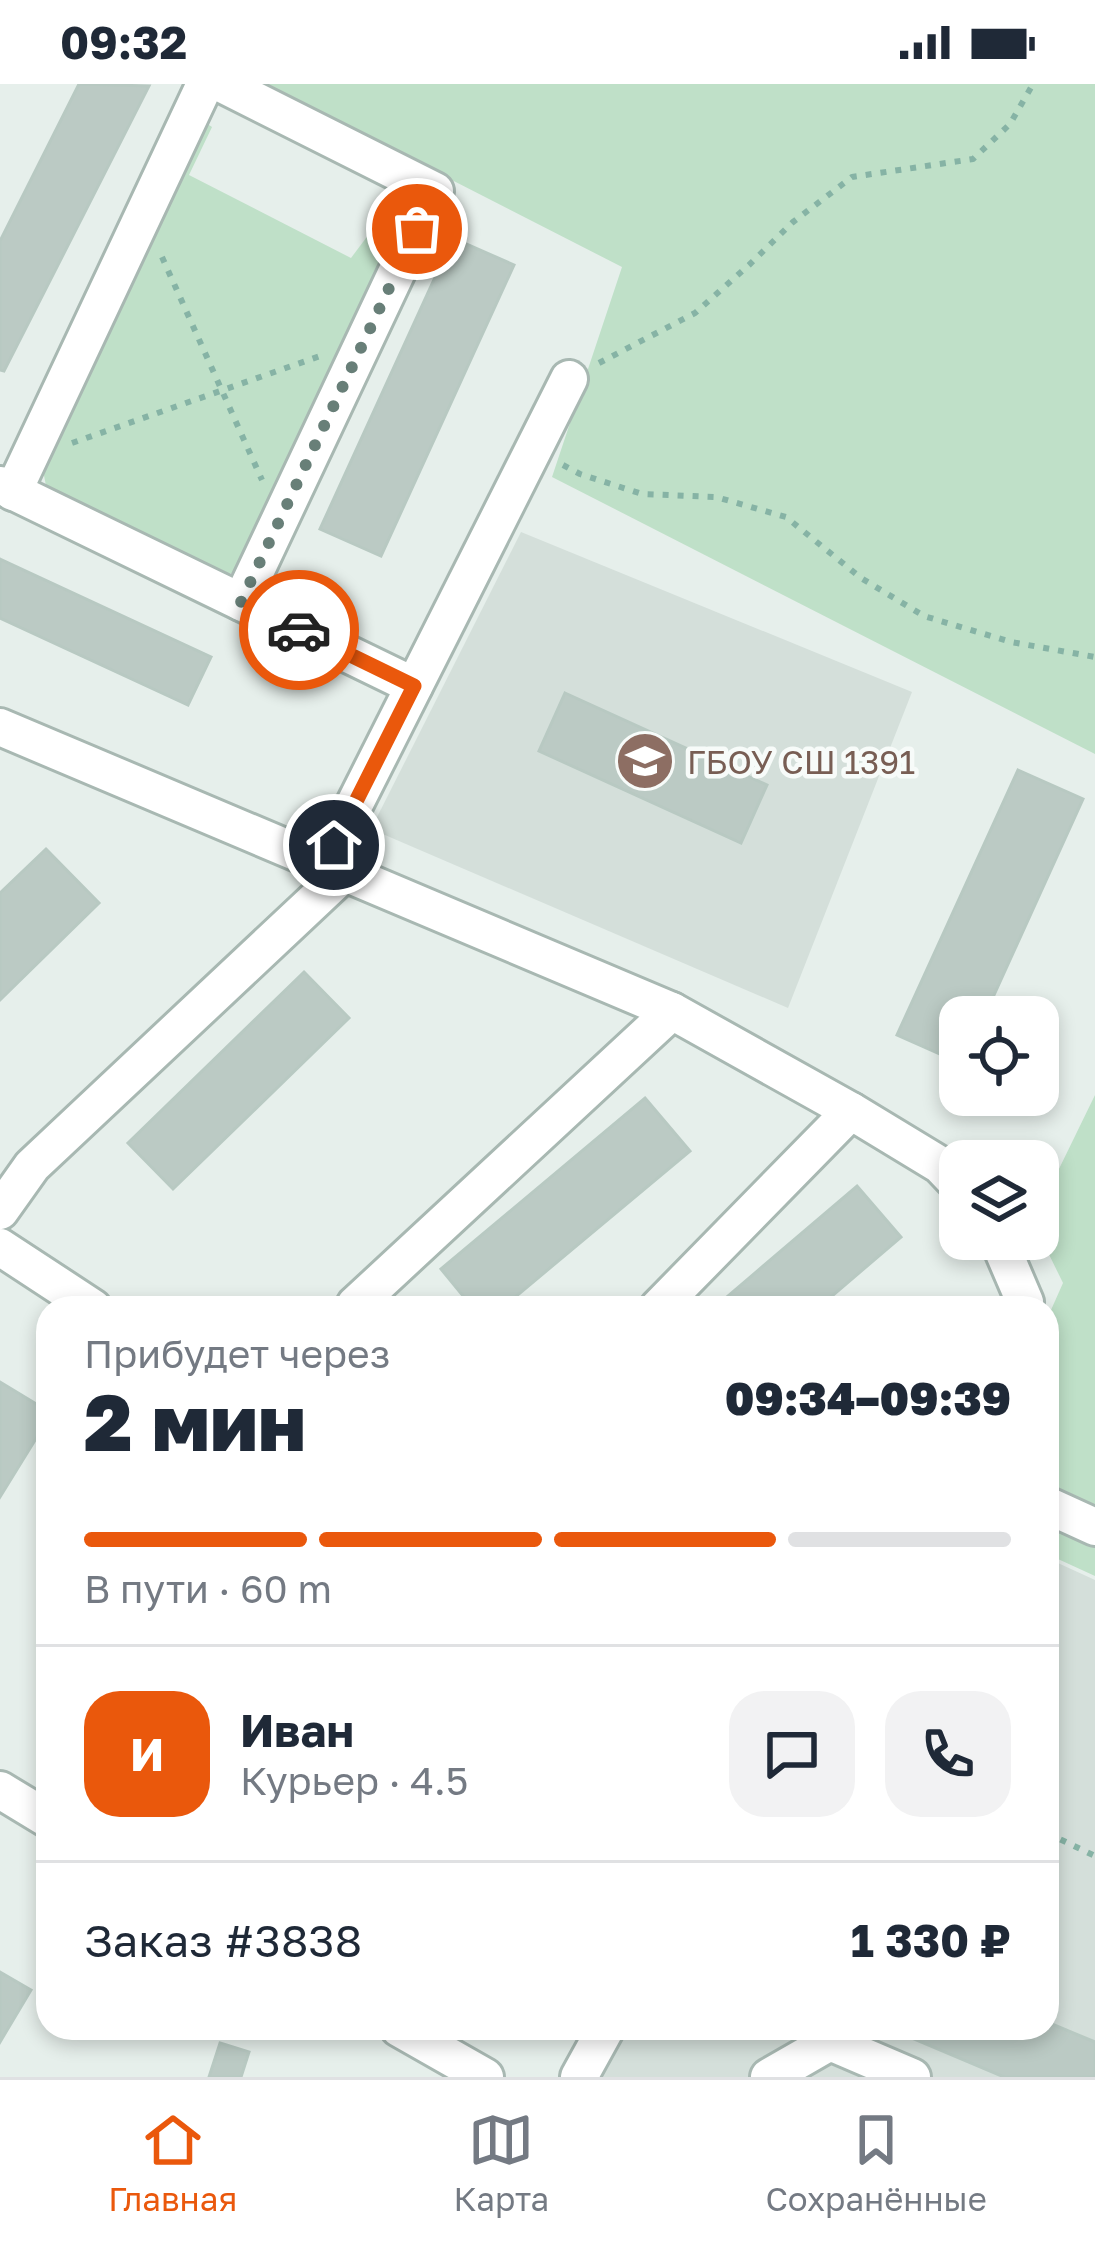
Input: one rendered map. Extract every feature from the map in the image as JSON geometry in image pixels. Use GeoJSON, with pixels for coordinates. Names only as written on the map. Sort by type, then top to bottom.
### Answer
{"type":"FeatureCollection","features":[{"type":"Feature","properties":{"kind":"street"},"geometry":{"type":"LineString","coordinates":[[205,84],[14,479],[241,602],[414,686]]}},
{"type":"Feature","properties":{"kind":"street"},"geometry":{"type":"LineString","coordinates":[[222,84],[435,191],[241,602]]}},
{"type":"Feature","properties":{"kind":"street"},"geometry":{"type":"LineString","coordinates":[[0,1211],[32,1166],[339,859],[414,686],[569,379]]}},
{"type":"Feature","properties":{"kind":"street"},"geometry":{"type":"LineString","coordinates":[[0,728],[339,859],[672,1011],[939,1164]]}},
{"type":"Feature","properties":{"kind":"street"},"geometry":{"type":"LineString","coordinates":[[365,1296],[672,1011]]}},
{"type":"Feature","properties":{"kind":"street"},"geometry":{"type":"LineString","coordinates":[[670,1296],[851,1111]]}},
{"type":"Feature","properties":{"kind":"street"},"geometry":{"type":"LineString","coordinates":[[0,1247],[75,1296]]}},
{"type":"Feature","properties":{"kind":"street"},"geometry":{"type":"LineString","coordinates":[[1007,1260],[1022,1296]]}},
{"type":"Feature","properties":{"kind":"street"},"geometry":{"type":"LineString","coordinates":[[1059,1510],[1095,1527]]}},
{"type":"Feature","properties":{"kind":"street"},"geometry":{"type":"LineString","coordinates":[[0,1790],[36,1812]]}},
{"type":"Feature","properties":{"kind":"street"},"geometry":{"type":"LineString","coordinates":[[579,2077],[599,2040]]}},
{"type":"Feature","properties":{"kind":"street"},"geometry":{"type":"LineString","coordinates":[[451,2041],[485,2077]]}},
{"type":"Feature","properties":{"kind":"street"},"geometry":{"type":"LineString","coordinates":[[769,2077],[830,2042],[912,2077]]}},
{"type":"Feature","properties":{"kind":"path"},"geometry":{"type":"LineString","coordinates":[[569,379],[695,313],[793,222],[852,177],[973,159],[1010,124],[1033,84]]}},
{"type":"Feature","properties":{"kind":"path"},"geometry":{"type":"LineString","coordinates":[[143,215],[280,520]]}},
{"type":"Feature","properties":{"kind":"path"},"geometry":{"type":"LineString","coordinates":[[14,479],[222,390],[364,341]]}},
{"type":"Feature","properties":{"kind":"path"},"geometry":{"type":"LineString","coordinates":[[533,449],[580,474],[642,494],[716,497],[786,518],[861,578],[924,616],[1011,642],[1095,657]]}},
{"type":"Feature","properties":{"kind":"path"},"geometry":{"type":"LineString","coordinates":[[1059,1839],[1095,1856]]}},
{"type":"Feature","properties":{"kind":"shaded area","name":"ГБОУ СШ 1391"},"geometry":{"type":"Polygon","coordinates":[[[521,532],[912,692],[788,1008],[371,829],[521,532]]]}},
{"type":"Feature","properties":{"kind":"shaded area"},"geometry":{"type":"Polygon","coordinates":[[[1059,1564],[1095,1580],[1095,2077],[594,2077],[614,2040],[1059,2040],[1059,1564]]]}},
{"type":"Feature","properties":{"kind":"green space"},"geometry":{"type":"Polygon","coordinates":[[[264,84],[1095,84],[1095,754],[552,477],[622,267],[264,84]]]}},
{"type":"Feature","properties":{"kind":"green space"},"geometry":{"type":"Polygon","coordinates":[[[200,119],[212,127],[189,175],[351,258],[375,226],[399,238],[244,569],[218,578],[48,496],[40,455],[200,119]]]}},
{"type":"Feature","properties":{"kind":"green space"},"geometry":{"type":"Polygon","coordinates":[[[1095,1095],[1095,1576],[1059,1560],[1057,1296],[1063,1283],[1052,1260],[1059,1260],[1059,1169],[1095,1095]]]}},
{"type":"Feature","properties":{"kind":"building"},"geometry":{"type":"Polygon","coordinates":[[[79,84],[149,86],[4,371],[0,370],[0,241],[79,84]]]}},
{"type":"Feature","properties":{"kind":"building"},"geometry":{"type":"Polygon","coordinates":[[[453,238],[514,265],[381,556],[320,529],[453,238]]]}},
{"type":"Feature","properties":{"kind":"building"},"geometry":{"type":"Polygon","coordinates":[[[0,559],[211,657],[188,705],[0,618],[0,559]]]}},
{"type":"Feature","properties":{"kind":"building"},"geometry":{"type":"Polygon","coordinates":[[[565,693],[767,785],[741,843],[539,751],[565,693]]]}},
{"type":"Feature","properties":{"kind":"building"},"geometry":{"type":"Polygon","coordinates":[[[1018,770],[1083,799],[994,996],[939,996],[939,1054],[897,1035],[1018,770]]]}},
{"type":"Feature","properties":{"kind":"building"},"geometry":{"type":"Polygon","coordinates":[[[46,849],[99,903],[0,1000],[0,893],[46,849]]]}},
{"type":"Feature","properties":{"kind":"building"},"geometry":{"type":"Polygon","coordinates":[[[304,972],[349,1018],[173,1189],[128,1143],[304,972]]]}},
{"type":"Feature","properties":{"kind":"building"},"geometry":{"type":"Polygon","coordinates":[[[645,1098],[690,1151],[516,1296],[463,1296],[441,1269],[645,1098]]]}},
{"type":"Feature","properties":{"kind":"building"},"geometry":{"type":"Polygon","coordinates":[[[857,1186],[901,1237],[832,1296],[728,1296],[857,1186]]]}},
{"type":"Feature","properties":{"kind":"building"},"geometry":{"type":"Polygon","coordinates":[[[0,1382],[36,1404],[36,1438],[0,1497],[0,1382]]]}},
{"type":"Feature","properties":{"kind":"building"},"geometry":{"type":"Polygon","coordinates":[[[0,1972],[31,1990],[0,2042],[0,1972]]]}},
{"type":"Feature","properties":{"kind":"building"},"geometry":{"type":"Polygon","coordinates":[[[1059,2027],[1095,2042],[1095,2077],[1004,2077],[916,2040],[1059,2040],[1059,2027]]]}},
{"type":"Feature","properties":{"kind":"building"},"geometry":{"type":"Polygon","coordinates":[[[220,2043],[249,2052],[241,2077],[209,2077],[220,2043]]]}},
{"type":"Feature","properties":{"kind":"way so far"},"geometry":{"type":"LineString","coordinates":[[299,630],[241,602],[417,229]]}},
{"type":"Feature","properties":{"kind":"place","name":"ГБОУ СШ 1391"},"geometry":{"type":"Point","coordinates":[645,761]}},
{"type":"Feature","properties":{"kind":"route"},"geometry":{"type":"LineString","coordinates":[[299,630],[414,686],[334,845]]}}]}
